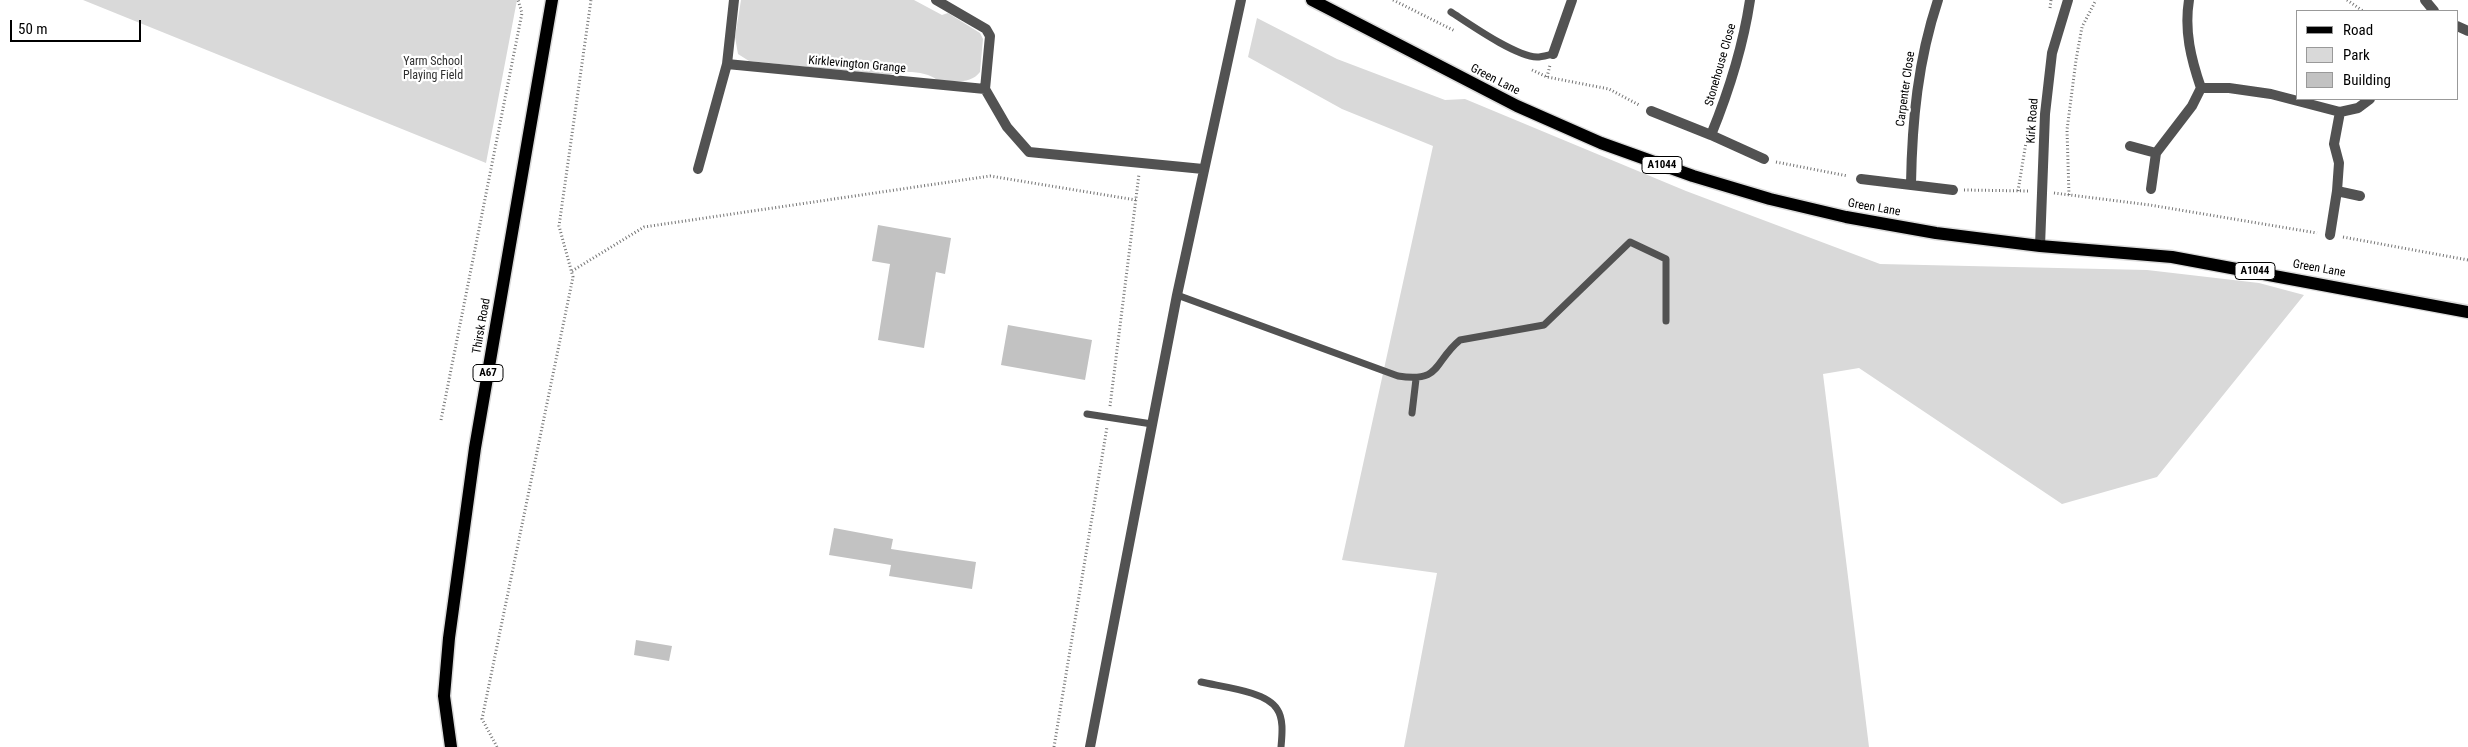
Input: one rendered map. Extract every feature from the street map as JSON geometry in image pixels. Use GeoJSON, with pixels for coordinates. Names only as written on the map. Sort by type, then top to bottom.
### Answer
{"type":"FeatureCollection","features":[{"type":"Feature","properties":{"kind":"main road","name":"Thirsk Road"},"geometry":{"type":"LineString","coordinates":[[451,747],[444,696],[449,638],[474,448],[552,0]]}},
{"type":"Feature","properties":{"kind":"main road","name":"Green Lane"},"geometry":{"type":"LineString","coordinates":[[1312,0],[1517,106],[1600,143],[1693,176],[1770,199],[1846,217],[1936,232],[2040,246],[2172,257],[2468,312]]}},
{"type":"Feature","properties":{"kind":"street"},"geometry":{"type":"LineString","coordinates":[[698,168],[727,64],[734,0]]}},
{"type":"Feature","properties":{"kind":"street"},"geometry":{"type":"LineString","coordinates":[[936,0],[986,29],[990,36],[985,90],[1007,127],[1029,152],[1203,169]]}},
{"type":"Feature","properties":{"kind":"street"},"geometry":{"type":"LineString","coordinates":[[1090,747],[1177,295],[1241,0]]}},
{"type":"Feature","properties":{"kind":"street","name":"Stonehouse Close"},"geometry":{"type":"LineString","coordinates":[[1712,135],[1729,92],[1746,25],[1750,0]]}},
{"type":"Feature","properties":{"kind":"street","name":"Carpenter Close"},"geometry":{"type":"LineString","coordinates":[[1911,184],[1912,119],[1926,34],[1938,0]]}},
{"type":"Feature","properties":{"kind":"street","name":"Kirk Road"},"geometry":{"type":"LineString","coordinates":[[2040,246],[2041,192],[2052,53],[2068,0]]}},
{"type":"Feature","properties":{"kind":"street"},"geometry":{"type":"LineString","coordinates":[[2189,0],[2186,21],[2192,64],[2202,88]]}},
{"type":"Feature","properties":{"kind":"street"},"geometry":{"type":"LineString","coordinates":[[2425,0],[2433,10]]}},
{"type":"Feature","properties":{"kind":"street"},"geometry":{"type":"LineString","coordinates":[[1552,54],[1569,1]]}},
{"type":"Feature","properties":{"kind":"street","name":"Kirklevington Grange"},"geometry":{"type":"LineString","coordinates":[[727,64],[985,90]]}},
{"type":"Feature","properties":{"kind":"street"},"geometry":{"type":"LineString","coordinates":[[2202,88],[2229,88],[2272,94],[2340,112],[2358,108],[2369,100]]}},
{"type":"Feature","properties":{"kind":"street"},"geometry":{"type":"LineString","coordinates":[[2151,189],[2156,153],[2192,106],[2202,88]]}},
{"type":"Feature","properties":{"kind":"street"},"geometry":{"type":"LineString","coordinates":[[1651,111],[1712,135],[1764,159]]}},
{"type":"Feature","properties":{"kind":"street"},"geometry":{"type":"LineString","coordinates":[[2330,235],[2337,191],[2339,163],[2334,144],[2340,112]]}},
{"type":"Feature","properties":{"kind":"street"},"geometry":{"type":"LineString","coordinates":[[2130,146],[2156,153]]}},
{"type":"Feature","properties":{"kind":"street"},"geometry":{"type":"LineString","coordinates":[[1861,179],[1953,190]]}},
{"type":"Feature","properties":{"kind":"street"},"geometry":{"type":"LineString","coordinates":[[2337,191],[2360,196]]}},
{"type":"Feature","properties":{"kind":"lane"},"geometry":{"type":"LineString","coordinates":[[1451,12],[1486,35],[1526,55],[1538,57],[1552,54]]}},
{"type":"Feature","properties":{"kind":"lane"},"geometry":{"type":"LineString","coordinates":[[1177,295],[1398,376],[1416,379],[1429,374],[1439,367],[1460,340],[1544,325],[1630,242],[1666,259],[1666,320]]}},
{"type":"Feature","properties":{"kind":"lane"},"geometry":{"type":"LineString","coordinates":[[1412,413],[1416,379]]}},
{"type":"Feature","properties":{"kind":"lane"},"geometry":{"type":"LineString","coordinates":[[1086,414],[1152,424]]}},
{"type":"Feature","properties":{"kind":"lane"},"geometry":{"type":"LineString","coordinates":[[1201,682],[1269,699],[1278,710],[1283,728],[1281,747]]}},
{"type":"Feature","properties":{"kind":"path"},"geometry":{"type":"LineString","coordinates":[[441,420],[522,13],[518,0]]}},
{"type":"Feature","properties":{"kind":"path"},"geometry":{"type":"LineString","coordinates":[[497,747],[482,720],[573,277],[559,226],[591,0]]}},
{"type":"Feature","properties":{"kind":"path"},"geometry":{"type":"LineString","coordinates":[[2068,195],[2067,130],[2076,60],[2082,26],[2096,0]]}},
{"type":"Feature","properties":{"kind":"path"},"geometry":{"type":"LineString","coordinates":[[2347,0],[2362,10]]}},
{"type":"Feature","properties":{"kind":"path"},"geometry":{"type":"LineString","coordinates":[[1764,159],[1861,179]]}},
{"type":"Feature","properties":{"kind":"path"},"geometry":{"type":"LineString","coordinates":[[1054,747],[1109,417],[1140,163]]}},
{"type":"Feature","properties":{"kind":"path"},"geometry":{"type":"LineString","coordinates":[[572,271],[644,227],[990,176],[1136,200]]}},
{"type":"Feature","properties":{"kind":"path"},"geometry":{"type":"LineString","coordinates":[[1953,190],[2041,192],[2150,205],[2468,260]]}},
{"type":"Feature","properties":{"kind":"green space","name":"Yarm School Playing Field"},"geometry":{"type":"Polygon","coordinates":[[[83,0],[517,0],[486,163],[83,0]]]}},
{"type":"Feature","properties":{"kind":"green space"},"geometry":{"type":"Polygon","coordinates":[[[741,0],[914,0],[942,15],[948,13],[980,33],[983,39],[980,72],[966,81],[955,81],[937,80],[933,77],[914,72],[900,72],[889,75],[749,61],[738,54],[735,37],[741,0]]]}},
{"type":"Feature","properties":{"kind":"green space"},"geometry":{"type":"Polygon","coordinates":[[[1257,18],[1337,59],[1445,100],[1465,99],[1686,191],[1880,264],[2147,270],[2259,283],[2304,295],[2157,477],[2062,504],[1859,368],[1823,374],[1869,747],[1404,747],[1437,573],[1342,560],[1433,146],[1342,109],[1248,57],[1257,18]]]}},
{"type":"Feature","properties":{"kind":"building"},"geometry":{"type":"Polygon","coordinates":[[[878,225],[951,238],[945,274],[936,272],[924,348],[878,340],[890,264],[872,261],[878,225]]]}},
{"type":"Feature","properties":{"kind":"building"},"geometry":{"type":"Polygon","coordinates":[[[1008,325],[1092,340],[1085,380],[1001,365],[1008,325]]]}},
{"type":"Feature","properties":{"kind":"building"},"geometry":{"type":"Polygon","coordinates":[[[834,528],[893,539],[891,549],[976,562],[972,589],[889,576],[891,565],[829,555],[834,528]]]}},
{"type":"Feature","properties":{"kind":"building"},"geometry":{"type":"Polygon","coordinates":[[[636,640],[672,646],[669,661],[634,655],[636,640]]]}}]}
